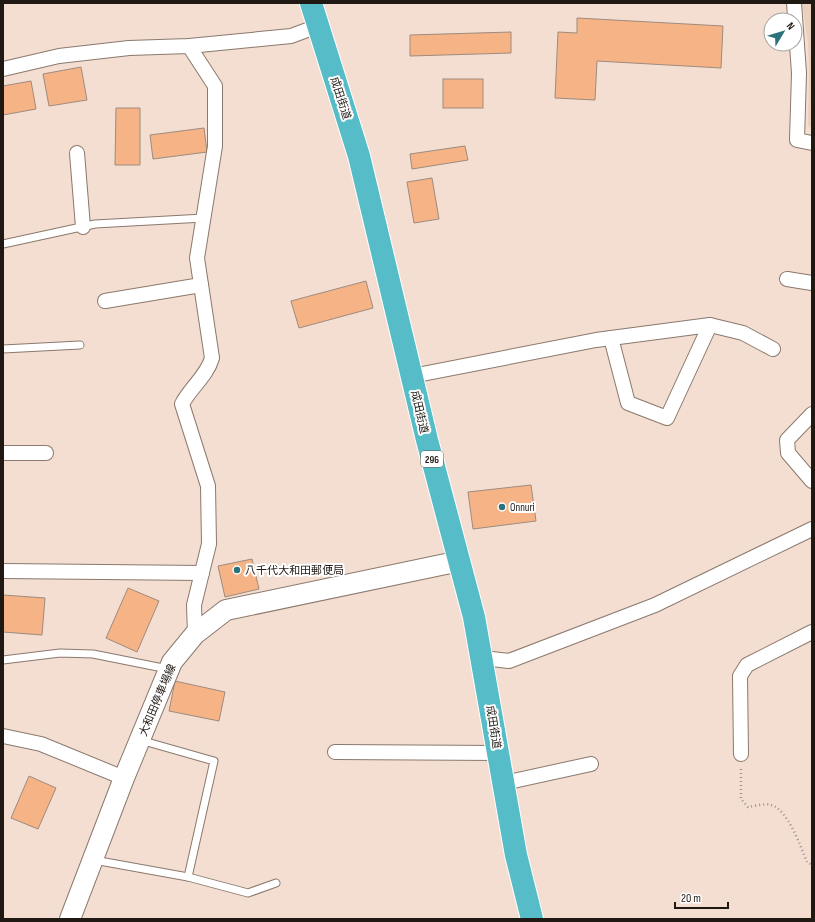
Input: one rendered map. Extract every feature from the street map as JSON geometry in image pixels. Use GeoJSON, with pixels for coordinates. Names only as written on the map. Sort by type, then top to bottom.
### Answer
{"type":"FeatureCollection","features":[{"type":"Feature","properties":{"kind":"highway","name":"成田街道"},"geometry":{"type":"LineString","coordinates":[[311,3],[359,156],[412,376],[474,617],[483,658],[516,855],[532,919]]}},
{"type":"Feature","properties":{"kind":"main road","name":"大和田停車場線"},"geometry":{"type":"LineString","coordinates":[[70,919],[124,778],[172,662],[195,634],[226,610],[460,561]]}},
{"type":"Feature","properties":{"kind":"street"},"geometry":{"type":"LineString","coordinates":[[794,3],[799,73],[797,140],[812,143]]}},
{"type":"Feature","properties":{"kind":"street"},"geometry":{"type":"LineString","coordinates":[[3,69],[59,56],[129,48],[189,46],[291,36],[318,26]]}},
{"type":"Feature","properties":{"kind":"street"},"geometry":{"type":"LineString","coordinates":[[189,46],[215,86],[215,146],[197,258],[212,358],[209,367],[187,394],[182,404],[208,486],[209,544],[194,605],[195,634]]}},
{"type":"Feature","properties":{"kind":"street"},"geometry":{"type":"LineString","coordinates":[[76,153],[83,227]]}},
{"type":"Feature","properties":{"kind":"street"},"geometry":{"type":"LineString","coordinates":[[787,279],[812,283]]}},
{"type":"Feature","properties":{"kind":"street"},"geometry":{"type":"LineString","coordinates":[[105,300],[201,284]]}},
{"type":"Feature","properties":{"kind":"street"},"geometry":{"type":"LineString","coordinates":[[412,376],[611,338],[710,325],[743,333],[773,349]]}},
{"type":"Feature","properties":{"kind":"street"},"geometry":{"type":"LineString","coordinates":[[611,338],[628,403],[667,418],[710,325]]}},
{"type":"Feature","properties":{"kind":"street"},"geometry":{"type":"LineString","coordinates":[[812,414],[787,440],[788,453],[812,480]]}},
{"type":"Feature","properties":{"kind":"street"},"geometry":{"type":"LineString","coordinates":[[3,453],[46,453]]}},
{"type":"Feature","properties":{"kind":"street"},"geometry":{"type":"LineString","coordinates":[[483,658],[509,661],[648,608],[812,530]]}},
{"type":"Feature","properties":{"kind":"street"},"geometry":{"type":"LineString","coordinates":[[3,571],[202,573]]}},
{"type":"Feature","properties":{"kind":"street"},"geometry":{"type":"LineString","coordinates":[[741,754],[740,676],[747,665],[812,632]]}},
{"type":"Feature","properties":{"kind":"street"},"geometry":{"type":"LineString","coordinates":[[3,736],[42,744],[124,778]]}},
{"type":"Feature","properties":{"kind":"street"},"geometry":{"type":"LineString","coordinates":[[335,752],[498,753]]}},
{"type":"Feature","properties":{"kind":"street"},"geometry":{"type":"LineString","coordinates":[[504,783],[591,764]]}},
{"type":"Feature","properties":{"kind":"lane"},"geometry":{"type":"LineString","coordinates":[[3,244],[95,224],[204,218]]}},
{"type":"Feature","properties":{"kind":"lane"},"geometry":{"type":"LineString","coordinates":[[3,349],[80,346]]}},
{"type":"Feature","properties":{"kind":"lane"},"geometry":{"type":"LineString","coordinates":[[3,660],[60,653],[93,654],[170,669]]}},
{"type":"Feature","properties":{"kind":"lane"},"geometry":{"type":"LineString","coordinates":[[140,740],[214,761],[188,878]]}},
{"type":"Feature","properties":{"kind":"lane"},"geometry":{"type":"LineString","coordinates":[[93,860],[188,878],[248,893],[276,883]]}},
{"type":"Feature","properties":{"kind":"path"},"geometry":{"type":"LineString","coordinates":[[741,754],[740,799],[748,807],[770,805],[778,809],[793,828],[807,862],[812,865]]}},
{"type":"Feature","properties":{"kind":"shaded area"},"geometry":{"type":"Polygon","coordinates":[[[802,3],[812,3],[812,131],[808,125],[808,42],[802,3]]]}},
{"type":"Feature","properties":{"kind":"building"},"geometry":{"type":"Polygon","coordinates":[[[577,18],[723,26],[721,68],[597,61],[595,100],[555,98],[558,32],[577,33],[577,18]]]}},
{"type":"Feature","properties":{"kind":"building"},"geometry":{"type":"Polygon","coordinates":[[[511,32],[511,53],[410,56],[410,35],[511,32]]]}},
{"type":"Feature","properties":{"kind":"building"},"geometry":{"type":"Polygon","coordinates":[[[81,67],[87,100],[49,106],[43,74],[81,67]]]}},
{"type":"Feature","properties":{"kind":"building"},"geometry":{"type":"Polygon","coordinates":[[[443,79],[483,79],[483,108],[443,108],[443,79]]]}},
{"type":"Feature","properties":{"kind":"building"},"geometry":{"type":"Polygon","coordinates":[[[31,81],[36,109],[3,115],[3,86],[31,81]]]}},
{"type":"Feature","properties":{"kind":"building"},"geometry":{"type":"Polygon","coordinates":[[[116,108],[140,108],[140,165],[115,165],[116,108]]]}},
{"type":"Feature","properties":{"kind":"building"},"geometry":{"type":"Polygon","coordinates":[[[204,128],[207,152],[153,159],[150,135],[204,128]]]}},
{"type":"Feature","properties":{"kind":"building"},"geometry":{"type":"Polygon","coordinates":[[[465,146],[468,160],[412,169],[410,154],[465,146]]]}},
{"type":"Feature","properties":{"kind":"building"},"geometry":{"type":"Polygon","coordinates":[[[432,178],[439,219],[414,223],[407,182],[432,178]]]}},
{"type":"Feature","properties":{"kind":"building"},"geometry":{"type":"Polygon","coordinates":[[[366,281],[373,308],[299,328],[291,301],[366,281]]]}},
{"type":"Feature","properties":{"kind":"building","name":"Onnuri"},"geometry":{"type":"Polygon","coordinates":[[[531,485],[536,521],[473,529],[468,492],[531,485]]]}},
{"type":"Feature","properties":{"kind":"building"},"geometry":{"type":"Polygon","coordinates":[[[252,559],[259,589],[225,597],[218,566],[252,559]]]}},
{"type":"Feature","properties":{"kind":"building"},"geometry":{"type":"Polygon","coordinates":[[[128,588],[159,601],[137,652],[106,638],[128,588]]]}},
{"type":"Feature","properties":{"kind":"building"},"geometry":{"type":"Polygon","coordinates":[[[3,595],[45,598],[42,635],[3,632],[3,595]]]}},
{"type":"Feature","properties":{"kind":"building"},"geometry":{"type":"Polygon","coordinates":[[[175,681],[225,692],[219,721],[169,711],[175,681]]]}},
{"type":"Feature","properties":{"kind":"building"},"geometry":{"type":"Polygon","coordinates":[[[29,776],[56,788],[38,829],[11,818],[29,776]]]}},
{"type":"Feature","properties":{"kind":"place","name":"Onnuri"},"geometry":{"type":"Point","coordinates":[502,507]}},
{"type":"Feature","properties":{"kind":"place","name":"八千代大和田郵便局"},"geometry":{"type":"Point","coordinates":[237,570]}}]}
